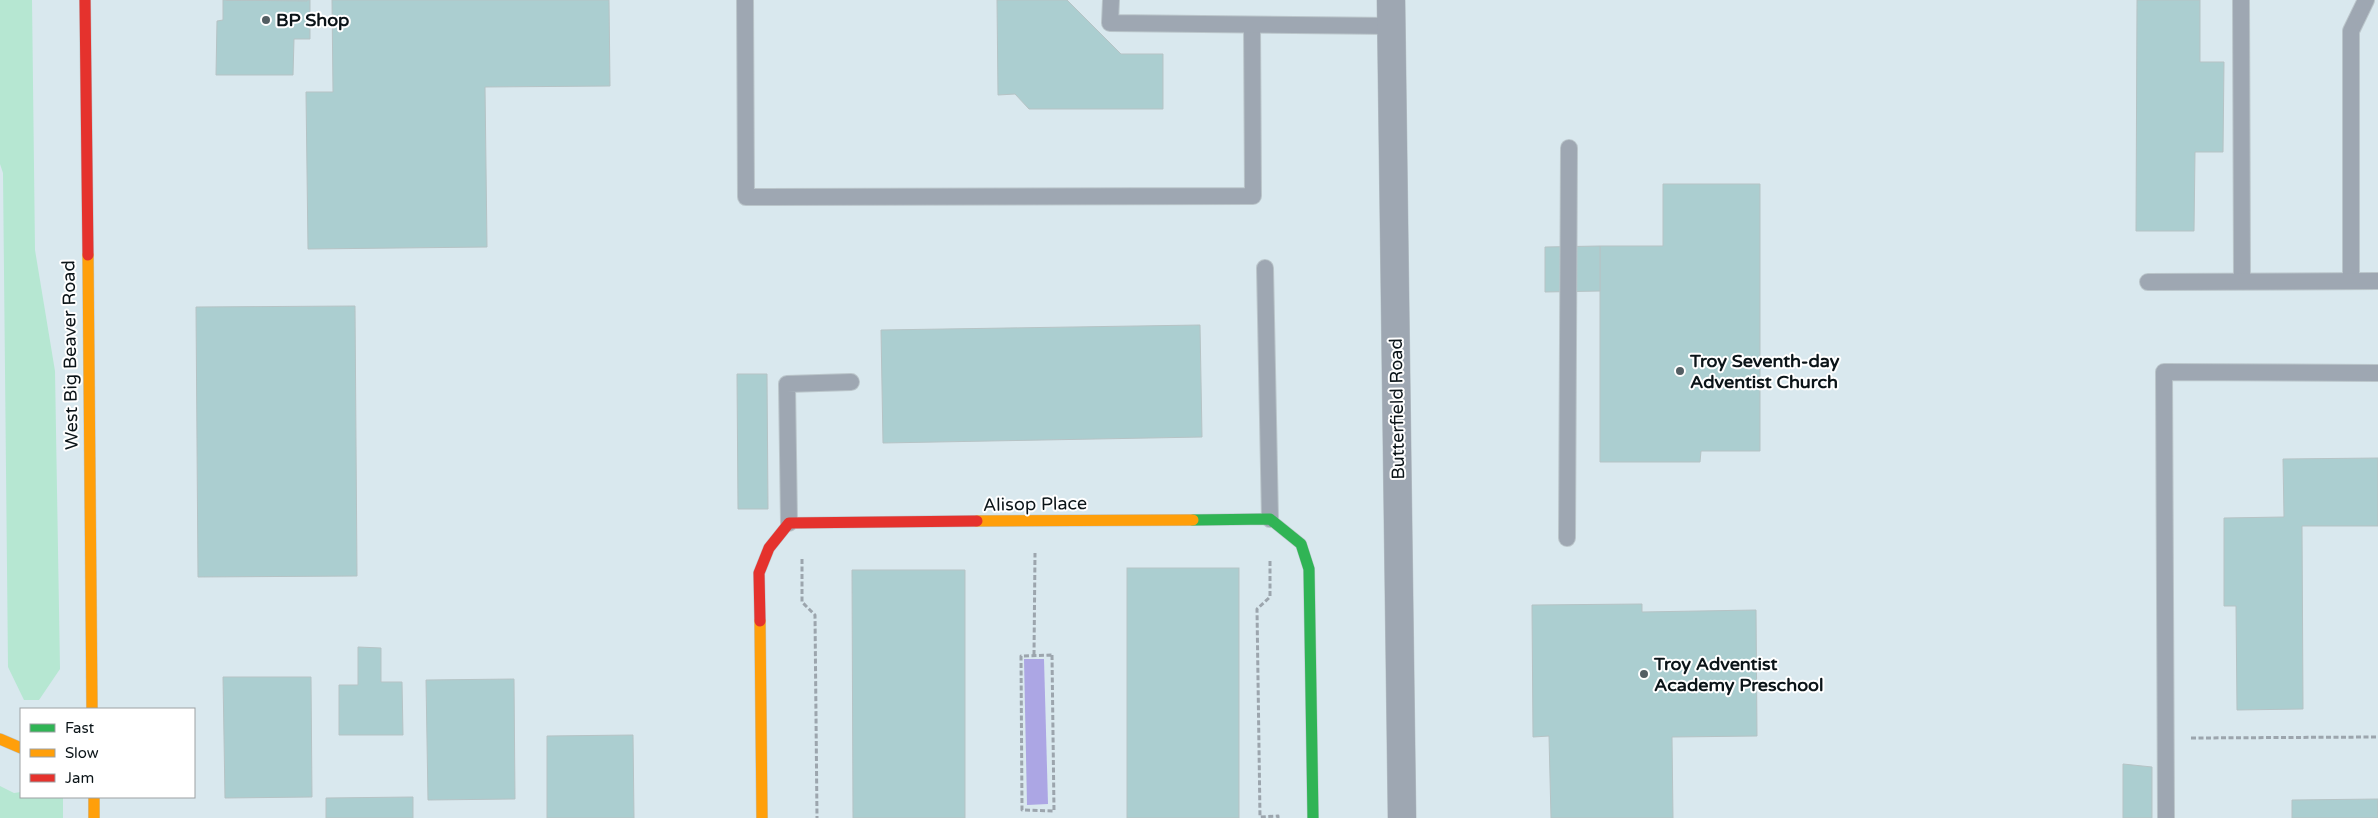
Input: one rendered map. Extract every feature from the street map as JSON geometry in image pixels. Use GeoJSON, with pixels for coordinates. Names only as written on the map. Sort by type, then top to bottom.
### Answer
{"type":"FeatureCollection","features":[{"type":"Feature","properties":{"kind":"street","name":"West Big Beaver Road"},"geometry":{"type":"LineString","coordinates":[[85,0],[87,367],[92,708]]}},
{"type":"Feature","properties":{"kind":"street","name":"Butterfield Road"},"geometry":{"type":"LineString","coordinates":[[1391,13],[1402,818]]}},
{"type":"Feature","properties":{"kind":"street","name":"Alisop Place"},"geometry":{"type":"LineString","coordinates":[[789,523],[1270,519]]}},
{"type":"Feature","properties":{"kind":"street"},"geometry":{"type":"LineString","coordinates":[[1270,519],[1301,544],[1309,569],[1313,818]]}},
{"type":"Feature","properties":{"kind":"street"},"geometry":{"type":"LineString","coordinates":[[762,818],[759,573],[769,548],[789,523]]}},
{"type":"Feature","properties":{"kind":"street"},"geometry":{"type":"LineString","coordinates":[[0,738],[20,748]]}},
{"type":"Feature","properties":{"kind":"street"},"geometry":{"type":"LineString","coordinates":[[94,798],[94,818]]}},
{"type":"Feature","properties":{"kind":"lane"},"geometry":{"type":"LineString","coordinates":[[745,0],[746,197],[1253,196],[1252,25]]}},
{"type":"Feature","properties":{"kind":"lane"},"geometry":{"type":"LineString","coordinates":[[1111,0],[1110,23],[1252,25],[1391,13]]}},
{"type":"Feature","properties":{"kind":"lane"},"geometry":{"type":"LineString","coordinates":[[2241,0],[2242,281]]}},
{"type":"Feature","properties":{"kind":"lane"},"geometry":{"type":"LineString","coordinates":[[2351,281],[2351,32],[2366,0]]}},
{"type":"Feature","properties":{"kind":"lane"},"geometry":{"type":"LineString","coordinates":[[1567,538],[1569,148]]}},
{"type":"Feature","properties":{"kind":"lane"},"geometry":{"type":"LineString","coordinates":[[1265,268],[1270,519]]}},
{"type":"Feature","properties":{"kind":"lane"},"geometry":{"type":"LineString","coordinates":[[2148,282],[2378,281]]}},
{"type":"Feature","properties":{"kind":"lane"},"geometry":{"type":"LineString","coordinates":[[2166,818],[2164,372],[2378,373]]}},
{"type":"Feature","properties":{"kind":"lane"},"geometry":{"type":"LineString","coordinates":[[789,523],[787,384],[851,382]]}},
{"type":"Feature","properties":{"kind":"path"},"geometry":{"type":"LineString","coordinates":[[1034,655],[1035,545]]}},
{"type":"Feature","properties":{"kind":"path"},"geometry":{"type":"LineString","coordinates":[[802,558],[802,602],[815,616],[817,818]]}},
{"type":"Feature","properties":{"kind":"path"},"geometry":{"type":"LineString","coordinates":[[1270,560],[1270,597],[1257,609],[1260,816],[1278,816],[1278,818]]}},
{"type":"Feature","properties":{"kind":"path"},"geometry":{"type":"LineString","coordinates":[[1052,655],[1054,811],[1038,811],[1022,810],[1021,656],[1052,655]]}},
{"type":"Feature","properties":{"kind":"path"},"geometry":{"type":"LineString","coordinates":[[2165,738],[2378,737]]}},
{"type":"Feature","properties":{"kind":"path"},"geometry":{"type":"LineString","coordinates":[[1038,811],[1038,818]]}},
{"type":"Feature","properties":{"kind":"green space"},"geometry":{"type":"Polygon","coordinates":[[[0,0],[32,0],[35,250],[55,371],[60,669],[39,700],[24,700],[8,667],[3,173],[0,164],[0,0]]]}},
{"type":"Feature","properties":{"kind":"green space"},"geometry":{"type":"Polygon","coordinates":[[[0,786],[14,793],[20,792],[20,798],[63,798],[63,818],[0,818],[0,786]]]}},
{"type":"Feature","properties":{"kind":"shaded area"},"geometry":{"type":"Polygon","coordinates":[[[1024,659],[1044,659],[1048,804],[1027,805],[1024,659]]]}},
{"type":"Feature","properties":{"kind":"building"},"geometry":{"type":"Polygon","coordinates":[[[223,0],[310,0],[310,39],[294,39],[293,75],[216,75],[217,21],[223,20],[223,0]]]}},
{"type":"Feature","properties":{"kind":"building"},"geometry":{"type":"Polygon","coordinates":[[[226,0],[307,0],[307,1],[226,0]]]}},
{"type":"Feature","properties":{"kind":"building"},"geometry":{"type":"Polygon","coordinates":[[[332,0],[609,0],[610,86],[485,87],[487,247],[308,249],[306,92],[333,92],[332,0]]]}},
{"type":"Feature","properties":{"kind":"building"},"geometry":{"type":"Polygon","coordinates":[[[997,0],[1067,0],[1121,54],[1163,54],[1163,109],[1029,109],[1015,94],[998,95],[997,0]]]}},
{"type":"Feature","properties":{"kind":"building"},"geometry":{"type":"Polygon","coordinates":[[[2137,0],[2200,0],[2200,62],[2224,62],[2223,152],[2195,152],[2194,231],[2136,231],[2137,0]]]}},
{"type":"Feature","properties":{"kind":"building","name":"Troy Seventh-day Adventist Church"},"geometry":{"type":"Polygon","coordinates":[[[1663,184],[1760,184],[1760,451],[1701,451],[1700,462],[1600,462],[1600,246],[1663,246],[1663,184]]]}},
{"type":"Feature","properties":{"kind":"building"},"geometry":{"type":"Polygon","coordinates":[[[1600,246],[1600,291],[1545,292],[1545,247],[1600,246]]]}},
{"type":"Feature","properties":{"kind":"building"},"geometry":{"type":"Polygon","coordinates":[[[355,306],[357,576],[198,577],[196,307],[355,306]]]}},
{"type":"Feature","properties":{"kind":"building"},"geometry":{"type":"Polygon","coordinates":[[[1200,325],[1202,437],[883,443],[881,330],[1200,325]]]}},
{"type":"Feature","properties":{"kind":"building"},"geometry":{"type":"Polygon","coordinates":[[[737,374],[767,374],[768,509],[738,509],[737,374]]]}},
{"type":"Feature","properties":{"kind":"building"},"geometry":{"type":"Polygon","coordinates":[[[2378,458],[2378,526],[2302,526],[2303,709],[2237,710],[2236,606],[2224,606],[2224,518],[2284,517],[2283,459],[2378,458]]]}},
{"type":"Feature","properties":{"kind":"building"},"geometry":{"type":"Polygon","coordinates":[[[1127,568],[1239,568],[1239,818],[1127,818],[1127,568]]]}},
{"type":"Feature","properties":{"kind":"building"},"geometry":{"type":"Polygon","coordinates":[[[852,570],[965,570],[965,818],[853,818],[852,570]]]}},
{"type":"Feature","properties":{"kind":"building","name":"Troy Adventist Academy Preschool"},"geometry":{"type":"Polygon","coordinates":[[[1642,604],[1642,612],[1756,610],[1757,736],[1672,737],[1673,818],[1551,818],[1549,736],[1533,737],[1532,605],[1642,604]]]}},
{"type":"Feature","properties":{"kind":"building"},"geometry":{"type":"Polygon","coordinates":[[[358,647],[381,648],[381,682],[402,682],[403,735],[339,735],[339,685],[358,685],[358,647]]]}},
{"type":"Feature","properties":{"kind":"building"},"geometry":{"type":"Polygon","coordinates":[[[223,677],[311,677],[312,797],[225,798],[223,677]]]}},
{"type":"Feature","properties":{"kind":"building"},"geometry":{"type":"Polygon","coordinates":[[[514,679],[515,799],[428,800],[426,680],[514,679]]]}},
{"type":"Feature","properties":{"kind":"building"},"geometry":{"type":"Polygon","coordinates":[[[633,735],[634,818],[547,818],[547,736],[633,735]]]}},
{"type":"Feature","properties":{"kind":"building"},"geometry":{"type":"Polygon","coordinates":[[[2123,764],[2152,767],[2152,818],[2123,818],[2123,764]]]}},
{"type":"Feature","properties":{"kind":"building"},"geometry":{"type":"Polygon","coordinates":[[[413,797],[413,818],[326,818],[326,798],[413,797]]]}},
{"type":"Feature","properties":{"kind":"building"},"geometry":{"type":"Polygon","coordinates":[[[2378,799],[2378,818],[2292,818],[2292,800],[2378,799]]]}},
{"type":"Feature","properties":{"kind":"traffic: fast"},"geometry":{"type":"LineString","coordinates":[[1193,520],[1270,519],[1301,544],[1309,569],[1313,818]]}},
{"type":"Feature","properties":{"kind":"traffic: slow"},"geometry":{"type":"LineString","coordinates":[[88,255],[92,708]]}},
{"type":"Feature","properties":{"kind":"traffic: slow"},"geometry":{"type":"LineString","coordinates":[[977,521],[1193,520]]}},
{"type":"Feature","properties":{"kind":"traffic: slow"},"geometry":{"type":"LineString","coordinates":[[760,621],[762,818]]}},
{"type":"Feature","properties":{"kind":"traffic: slow"},"geometry":{"type":"LineString","coordinates":[[0,739],[20,748]]}},
{"type":"Feature","properties":{"kind":"traffic: slow"},"geometry":{"type":"LineString","coordinates":[[94,798],[94,818]]}},
{"type":"Feature","properties":{"kind":"traffic: jam"},"geometry":{"type":"LineString","coordinates":[[85,0],[88,255]]}},
{"type":"Feature","properties":{"kind":"traffic: jam"},"geometry":{"type":"LineString","coordinates":[[760,621],[759,573],[769,548],[789,523],[977,521]]}},
{"type":"Feature","properties":{"kind":"place","name":"BP Shop"},"geometry":{"type":"Point","coordinates":[266,20]}},
{"type":"Feature","properties":{"kind":"place","name":"Troy Seventh-day Adventist Church"},"geometry":{"type":"Point","coordinates":[1680,371]}},
{"type":"Feature","properties":{"kind":"place","name":"Troy Adventist Academy Preschool"},"geometry":{"type":"Point","coordinates":[1644,674]}}]}
